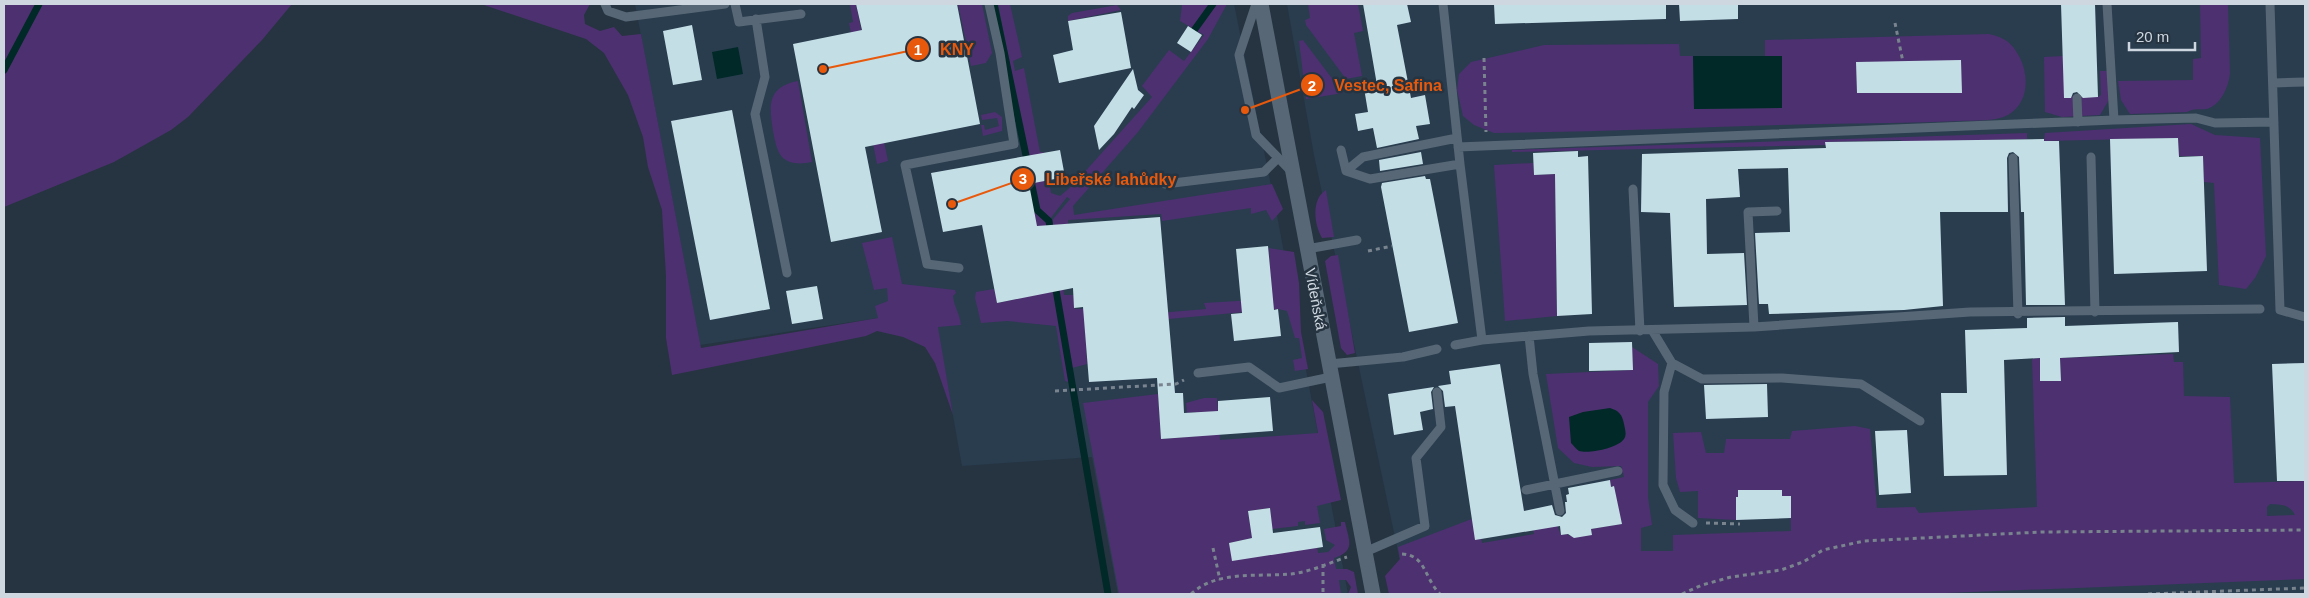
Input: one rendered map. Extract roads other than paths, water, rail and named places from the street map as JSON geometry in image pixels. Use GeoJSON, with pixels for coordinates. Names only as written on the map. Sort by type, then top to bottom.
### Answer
{"type":"FeatureCollection","features":[{"type":"Feature","properties":{"kind":"main road","name":"Vídeňská"},"geometry":{"type":"LineString","coordinates":[[1261,4],[1286,125],[1292,172],[1373,594]]}},
{"type":"Feature","properties":{"kind":"lane"},"geometry":{"type":"LineString","coordinates":[[605,4],[608,11],[626,17],[725,4]]}},
{"type":"Feature","properties":{"kind":"lane"},"geometry":{"type":"LineString","coordinates":[[735,4],[739,22],[802,14]]}},
{"type":"Feature","properties":{"kind":"lane"},"geometry":{"type":"LineString","coordinates":[[959,268],[927,264],[904,165],[1014,144],[1000,53],[989,4]]}},
{"type":"Feature","properties":{"kind":"lane"},"geometry":{"type":"LineString","coordinates":[[1256,4],[1239,55],[1256,134],[1292,172]]}},
{"type":"Feature","properties":{"kind":"lane"},"geometry":{"type":"LineString","coordinates":[[1443,4],[1460,164],[1482,340]]}},
{"type":"Feature","properties":{"kind":"lane"},"geometry":{"type":"LineString","coordinates":[[2107,4],[2114,120]]}},
{"type":"Feature","properties":{"kind":"lane"},"geometry":{"type":"LineString","coordinates":[[2270,4],[2280,310],[2305,317]]}},
{"type":"Feature","properties":{"kind":"lane"},"geometry":{"type":"LineString","coordinates":[[756,19],[765,77],[755,114],[787,273]]}},
{"type":"Feature","properties":{"kind":"lane"},"geometry":{"type":"LineString","coordinates":[[2274,84],[2305,82]]}},
{"type":"Feature","properties":{"kind":"lane"},"geometry":{"type":"LineString","coordinates":[[2077,98],[2078,122]]}},
{"type":"Feature","properties":{"kind":"lane"},"geometry":{"type":"LineString","coordinates":[[1346,171],[1363,157],[1458,142],[1487,145],[2114,120],[2196,118],[2215,123],[2274,122]]}},
{"type":"Feature","properties":{"kind":"lane"},"geometry":{"type":"LineString","coordinates":[[1341,150],[1346,171]]}},
{"type":"Feature","properties":{"kind":"lane"},"geometry":{"type":"LineString","coordinates":[[2091,157],[2095,312]]}},
{"type":"Feature","properties":{"kind":"lane"},"geometry":{"type":"LineString","coordinates":[[1165,184],[1264,172],[1278,158]]}},
{"type":"Feature","properties":{"kind":"lane"},"geometry":{"type":"LineString","coordinates":[[2013,158],[2018,314]]}},
{"type":"Feature","properties":{"kind":"lane"},"geometry":{"type":"LineString","coordinates":[[1346,171],[1370,179],[1460,164]]}},
{"type":"Feature","properties":{"kind":"lane"},"geometry":{"type":"LineString","coordinates":[[1634,188],[1640,331]]}},
{"type":"Feature","properties":{"kind":"lane"},"geometry":{"type":"LineString","coordinates":[[1754,328],[1748,212],[1777,211]]}},
{"type":"Feature","properties":{"kind":"lane"},"geometry":{"type":"LineString","coordinates":[[1307,249],[1357,240]]}},
{"type":"Feature","properties":{"kind":"lane"},"geometry":{"type":"LineString","coordinates":[[1455,345],[1482,340],[1589,331],[1754,328],[1970,312],[2018,314],[2260,309]]}},
{"type":"Feature","properties":{"kind":"lane"},"geometry":{"type":"LineString","coordinates":[[1652,330],[1672,363],[1702,379],[1782,378],[1861,384],[1920,422]]}},
{"type":"Feature","properties":{"kind":"lane"},"geometry":{"type":"LineString","coordinates":[[1529,336],[1533,374],[1560,511]]}},
{"type":"Feature","properties":{"kind":"lane"},"geometry":{"type":"LineString","coordinates":[[1198,373],[1249,367],[1279,388],[1330,370],[1437,349]]}},
{"type":"Feature","properties":{"kind":"lane"},"geometry":{"type":"LineString","coordinates":[[1672,363],[1664,392],[1663,485],[1675,510],[1693,523]]}},
{"type":"Feature","properties":{"kind":"lane"},"geometry":{"type":"LineString","coordinates":[[1365,552],[1425,526],[1416,458],[1441,427],[1437,392]]}},
{"type":"Feature","properties":{"kind":"lane"},"geometry":{"type":"LineString","coordinates":[[1526,490],[1618,471]]}},
{"type":"Feature","properties":{"kind":"waterway"},"geometry":{"type":"LineString","coordinates":[[4,70],[39,4]]}},
{"type":"Feature","properties":{"kind":"waterway"},"geometry":{"type":"LineString","coordinates":[[994,4],[1028,165]]}},
{"type":"Feature","properties":{"kind":"waterway"},"geometry":{"type":"LineString","coordinates":[[1195,29],[1213,4]]}},
{"type":"Feature","properties":{"kind":"waterway"},"geometry":{"type":"LineString","coordinates":[[1030,176],[1037,210],[1049,221],[1051,234]]}},
{"type":"Feature","properties":{"kind":"waterway"},"geometry":{"type":"LineString","coordinates":[[1055,284],[1108,594]]}},
{"type":"Feature","properties":{"kind":"place","name":"KNY"},"geometry":{"type":"Point","coordinates":[823,69]}},
{"type":"Feature","properties":{"kind":"place","name":"Vestec, Safina"},"geometry":{"type":"Point","coordinates":[1245,110]}},
{"type":"Feature","properties":{"kind":"place","name":"Libeřské lahůdky"},"geometry":{"type":"Point","coordinates":[952,204]}}]}
